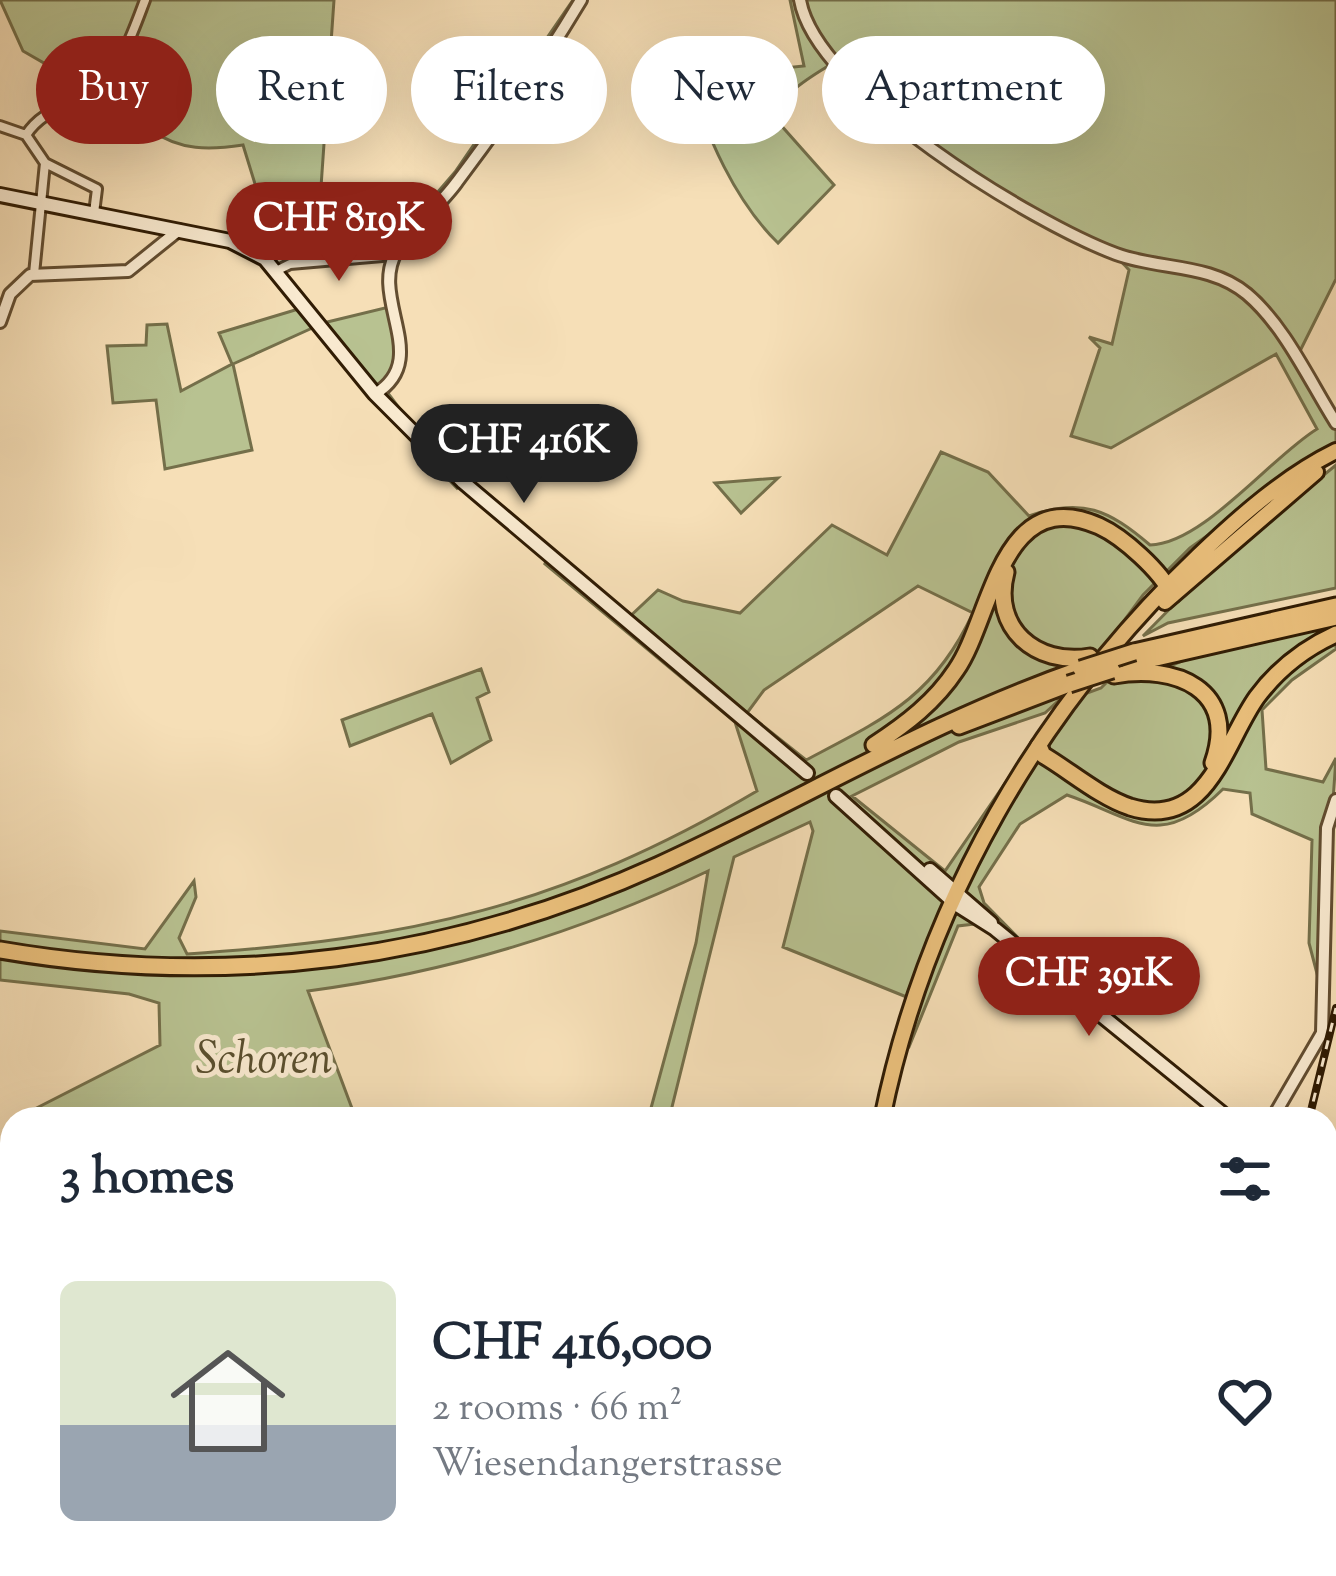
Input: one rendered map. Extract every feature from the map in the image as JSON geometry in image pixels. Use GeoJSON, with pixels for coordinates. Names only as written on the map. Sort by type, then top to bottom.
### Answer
{"type":"FeatureCollection","features":[{"type":"Feature","properties":{"kind":"highway"},"geometry":{"type":"LineString","coordinates":[[826,778],[906,722],[946,685],[972,643],[1002,561],[1034,528],[1066,519],[1095,524],[1167,591]]}},
{"type":"Feature","properties":{"kind":"highway"},"geometry":{"type":"LineString","coordinates":[[1085,663],[1040,654],[1012,628],[1002,599],[1003,581],[1025,543],[1056,528],[1089,530],[1167,591]]}},
{"type":"Feature","properties":{"kind":"highway"},"geometry":{"type":"LineString","coordinates":[[0,950],[118,966],[217,968],[334,960],[432,943],[546,911],[620,882],[826,778],[1085,663],[1336,606]]}},
{"type":"Feature","properties":{"kind":"highway"},"geometry":{"type":"LineString","coordinates":[[0,961],[126,976],[244,978],[361,967],[476,943],[644,883],[892,757],[1069,684],[1336,617]]}},
{"type":"Feature","properties":{"kind":"highway"},"geometry":{"type":"LineString","coordinates":[[1043,748],[1125,805],[1153,810],[1184,803],[1213,779],[1267,684],[1295,658],[1336,634]]}},
{"type":"Feature","properties":{"kind":"highway"},"geometry":{"type":"LineString","coordinates":[[1043,748],[1135,800],[1174,799],[1199,784],[1214,762],[1219,740],[1215,716],[1204,695],[1171,672],[1118,671]]}},
{"type":"Feature","properties":{"kind":"main road"},"geometry":{"type":"LineString","coordinates":[[0,195],[240,244],[276,271],[375,394],[505,521],[807,773]]}},
{"type":"Feature","properties":{"kind":"main road"},"geometry":{"type":"LineString","coordinates":[[885,1107],[915,1000],[957,897],[1094,670],[1167,591],[1336,453]]}},
{"type":"Feature","properties":{"kind":"main road"},"geometry":{"type":"LineString","coordinates":[[836,796],[1213,1107]]}},
{"type":"Feature","properties":{"kind":"street"},"geometry":{"type":"LineString","coordinates":[[26,135],[57,106],[96,88],[120,56],[145,0]]}},
{"type":"Feature","properties":{"kind":"street"},"geometry":{"type":"LineString","coordinates":[[375,394],[399,371],[402,355],[389,287],[394,255],[455,185],[581,0]]}},
{"type":"Feature","properties":{"kind":"street"},"geometry":{"type":"LineString","coordinates":[[800,0],[812,31],[834,61],[885,115],[987,185],[1115,254],[1197,270],[1246,293],[1264,311],[1336,423]]}},
{"type":"Feature","properties":{"kind":"street"},"geometry":{"type":"LineString","coordinates":[[0,127],[26,135],[45,163],[97,188],[94,213]]}},
{"type":"Feature","properties":{"kind":"street"},"geometry":{"type":"LineString","coordinates":[[34,274],[45,163]]}},
{"type":"Feature","properties":{"kind":"street"},"geometry":{"type":"LineString","coordinates":[[0,322],[10,294],[34,274],[128,271],[179,230]]}},
{"type":"Feature","properties":{"kind":"street"},"geometry":{"type":"LineString","coordinates":[[276,271],[290,264],[394,255]]}},
{"type":"Feature","properties":{"kind":"street"},"geometry":{"type":"LineString","coordinates":[[1279,1107],[1322,1033],[1327,829],[1336,800]]}},
{"type":"Feature","properties":{"kind":"green space"},"geometry":{"type":"Polygon","coordinates":[[[0,0],[334,0],[331,36],[216,36],[216,144],[324,144],[318,230],[257,220],[260,200],[243,145],[180,144],[192,144],[192,36],[36,36],[36,58],[23,51],[0,0]]]}},
{"type":"Feature","properties":{"kind":"green space"},"geometry":{"type":"Polygon","coordinates":[[[573,0],[581,0],[557,36],[548,36],[573,0]]]}},
{"type":"Feature","properties":{"kind":"green space","name":"Schoren"},"geometry":{"type":"Polygon","coordinates":[[[790,0],[1336,0],[1336,279],[1296,359],[1336,422],[1336,444],[1190,548],[1143,595],[1098,656],[1064,663],[1058,701],[1045,713],[959,742],[852,796],[945,871],[1060,703],[1101,688],[1114,675],[1170,672],[1170,666],[1189,658],[1336,625],[1336,634],[1288,670],[1336,639],[1336,649],[1292,680],[1262,710],[1266,769],[1323,782],[1336,758],[1320,985],[1309,943],[1312,840],[1252,814],[1250,793],[1223,789],[1201,809],[1163,825],[1128,820],[1067,795],[1020,824],[979,887],[984,903],[1034,954],[983,923],[958,926],[909,1047],[897,1060],[914,1000],[783,947],[813,831],[810,822],[734,857],[672,1107],[651,1107],[696,943],[708,871],[611,913],[512,947],[412,973],[308,991],[352,1107],[39,1107],[160,1045],[159,1003],[129,994],[0,980],[0,931],[145,949],[194,881],[196,897],[179,938],[187,954],[343,939],[414,926],[549,890],[685,831],[757,791],[735,722],[544,563],[558,566],[625,621],[658,590],[683,601],[740,613],[832,525],[887,555],[941,452],[988,472],[1029,516],[1064,508],[1094,510],[1150,545],[1171,541],[1214,515],[1317,429],[1276,354],[1111,448],[1071,436],[1100,348],[1089,337],[1112,344],[1129,270],[1094,242],[1026,208],[928,144],[1105,144],[1105,36],[822,36],[822,70],[798,86],[798,67],[804,66],[790,0]],[[918,586],[764,690],[747,713],[806,760],[883,718],[941,666],[973,613],[918,586]]]}},
{"type":"Feature","properties":{"kind":"green space"},"geometry":{"type":"Polygon","coordinates":[[[474,144],[484,144],[456,185],[394,255],[317,265],[318,238],[400,236],[474,144]]]}},
{"type":"Feature","properties":{"kind":"green space"},"geometry":{"type":"Polygon","coordinates":[[[714,144],[798,144],[834,185],[778,243],[749,208],[714,144]]]}},
{"type":"Feature","properties":{"kind":"green space"},"geometry":{"type":"Polygon","coordinates":[[[393,306],[402,355],[384,388],[403,413],[400,417],[463,482],[457,488],[371,399],[374,393],[319,325],[233,364],[252,450],[165,469],[156,400],[113,403],[107,346],[146,345],[147,325],[167,324],[181,391],[232,364],[219,333],[305,307],[319,324],[393,306]]]}},
{"type":"Feature","properties":{"kind":"green space"},"geometry":{"type":"Polygon","coordinates":[[[1336,465],[1336,588],[1168,623],[1143,636],[1209,569],[1336,465]]]}},
{"type":"Feature","properties":{"kind":"green space"},"geometry":{"type":"Polygon","coordinates":[[[778,478],[741,513],[715,483],[778,478]]]}},
{"type":"Feature","properties":{"kind":"green space"},"geometry":{"type":"Polygon","coordinates":[[[481,669],[489,692],[477,698],[491,740],[451,763],[432,714],[350,746],[342,720],[481,669]]]}},
{"type":"Feature","properties":{"kind":"railway"},"geometry":{"type":"LineString","coordinates":[[1312,1107],[1336,1008]]}}]}
